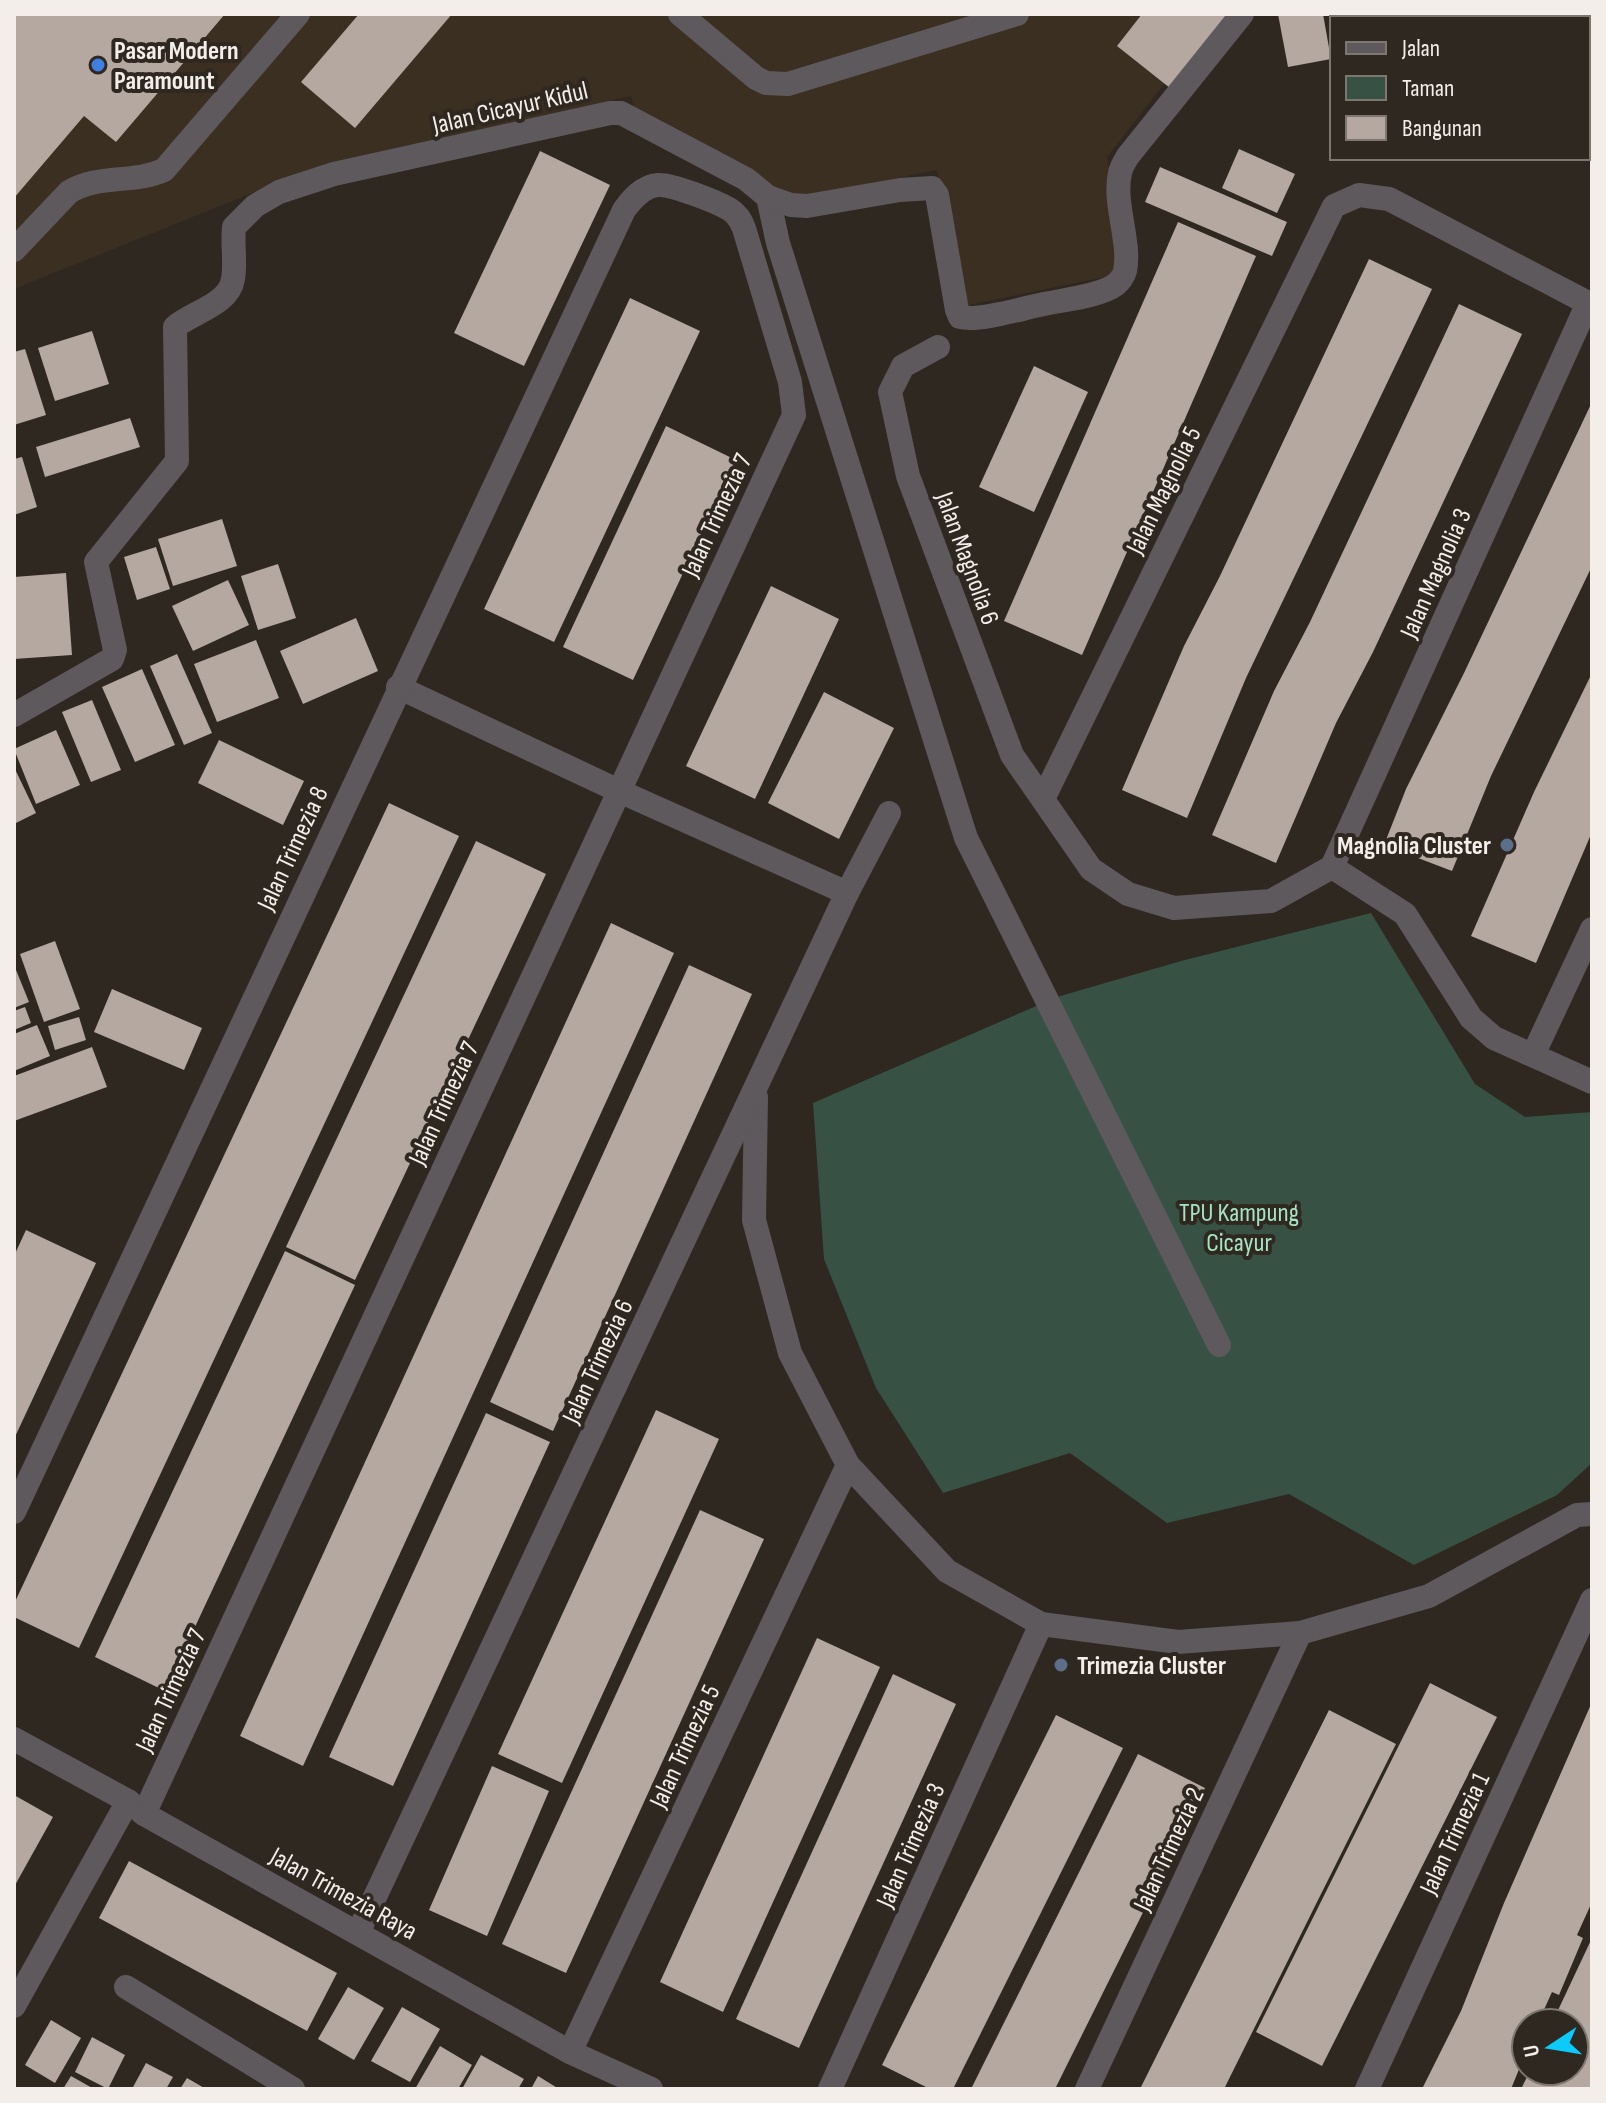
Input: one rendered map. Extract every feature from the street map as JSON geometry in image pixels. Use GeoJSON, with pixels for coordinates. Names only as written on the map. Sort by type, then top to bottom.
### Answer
{"type":"FeatureCollection","features":[{"type":"Feature","properties":{"kind":"street"},"geometry":{"type":"LineString","coordinates":[[14,250],[69,192],[79,186],[92,181],[137,179],[164,170],[298,14]]}},
{"type":"Feature","properties":{"kind":"street"},"geometry":{"type":"LineString","coordinates":[[693,18],[756,78],[766,83],[788,84],[1017,14]]}},
{"type":"Feature","properties":{"kind":"street","name":"Jalan Cicayur Kidul"},"geometry":{"type":"LineString","coordinates":[[14,715],[112,659],[115,650],[96,562],[177,461],[175,327],[217,301],[231,287],[234,277],[234,227],[255,206],[279,192],[334,174],[621,113],[746,179],[768,197],[798,206],[932,188],[937,195],[957,310],[964,319],[1083,296],[1113,287],[1125,271],[1120,171],[1128,156],[1242,14]]}},
{"type":"Feature","properties":{"kind":"street","name":"Jalan Trimezia 8"},"geometry":{"type":"LineString","coordinates":[[14,1512],[398,687],[632,198],[660,185],[729,209],[742,221],[790,382],[794,415]]}},
{"type":"Feature","properties":{"kind":"street","name":"Jalan Magnolia 5"},"geometry":{"type":"LineString","coordinates":[[1043,799],[1334,206],[1359,195],[1389,199],[1590,302]]}},
{"type":"Feature","properties":{"kind":"street"},"geometry":{"type":"LineString","coordinates":[[768,197],[778,243],[966,838],[1219,1345]]}},
{"type":"Feature","properties":{"kind":"street","name":"Jalan Magnolia 3"},"geometry":{"type":"LineString","coordinates":[[1332,867],[1590,302]]}},
{"type":"Feature","properties":{"kind":"street","name":"Jalan Magnolia 6"},"geometry":{"type":"LineString","coordinates":[[938,347],[903,366],[890,392],[908,476],[1012,755],[1091,869],[1128,894],[1174,908],[1271,901],[1332,867]]}},
{"type":"Feature","properties":{"kind":"street","name":"Jalan Trimezia 7"},"geometry":{"type":"LineString","coordinates":[[14,2006],[136,1807],[619,791],[794,415]]}},
{"type":"Feature","properties":{"kind":"street"},"geometry":{"type":"LineString","coordinates":[[398,687],[847,893]]}},
{"type":"Feature","properties":{"kind":"street","name":"Jalan Trimezia 6"},"geometry":{"type":"LineString","coordinates":[[358,1933],[847,893],[889,813]]}},
{"type":"Feature","properties":{"kind":"street"},"geometry":{"type":"LineString","coordinates":[[1332,867],[1405,914],[1471,1018],[1494,1038],[1592,1082]]}},
{"type":"Feature","properties":{"kind":"street"},"geometry":{"type":"LineString","coordinates":[[1533,1055],[1592,929]]}},
{"type":"Feature","properties":{"kind":"street"},"geometry":{"type":"LineString","coordinates":[[756,1088],[754,1220],[790,1353],[848,1465],[947,1571],[1041,1624],[1178,1642],[1300,1633],[1429,1596],[1577,1515],[1592,1514]]}},
{"type":"Feature","properties":{"kind":"street","name":"Jalan Trimezia 5"},"geometry":{"type":"LineString","coordinates":[[570,2052],[848,1465]]}},
{"type":"Feature","properties":{"kind":"street","name":"Jalan Trimezia 1"},"geometry":{"type":"LineString","coordinates":[[1367,2089],[1592,1600]]}},
{"type":"Feature","properties":{"kind":"street","name":"Jalan Trimezia 3"},"geometry":{"type":"LineString","coordinates":[[830,2089],[1041,1624]]}},
{"type":"Feature","properties":{"kind":"street","name":"Jalan Trimezia 2"},"geometry":{"type":"LineString","coordinates":[[1087,2089],[1300,1633]]}},
{"type":"Feature","properties":{"kind":"street","name":"Jalan Trimezia Raya"},"geometry":{"type":"LineString","coordinates":[[14,1739],[570,2052],[651,2089]]}},
{"type":"Feature","properties":{"kind":"street"},"geometry":{"type":"LineString","coordinates":[[126,1987],[293,2089]]}},
{"type":"Feature","properties":{"kind":"shaded area"},"geometry":{"type":"Polygon","coordinates":[[[14,14],[1219,14],[1107,157],[1124,273],[964,306],[937,170],[793,199],[636,117],[631,96],[317,167],[14,289],[14,14]]]}},
{"type":"Feature","properties":{"kind":"green space","name":"TPU Kampung Cicayur"},"geometry":{"type":"Polygon","coordinates":[[[1371,913],[1475,1084],[1525,1117],[1592,1112],[1592,1463],[1557,1495],[1414,1565],[1289,1494],[1167,1523],[1070,1453],[943,1493],[876,1388],[824,1259],[813,1103],[1057,997],[1181,961],[1371,913]]]}},
{"type":"Feature","properties":{"kind":"building","name":"Pasar Modern Paramount"},"geometry":{"type":"Polygon","coordinates":[[[14,14],[225,14],[116,142],[84,116],[14,198],[14,14]]]}},
{"type":"Feature","properties":{"kind":"building"},"geometry":{"type":"Polygon","coordinates":[[[359,14],[452,14],[355,128],[301,82],[359,14]]]}},
{"type":"Feature","properties":{"kind":"building"},"geometry":{"type":"Polygon","coordinates":[[[1142,14],[1236,14],[1175,92],[1117,46],[1142,14]]]}},
{"type":"Feature","properties":{"kind":"building"},"geometry":{"type":"Polygon","coordinates":[[[1278,14],[1323,14],[1330,59],[1288,67],[1278,14]]]}},
{"type":"Feature","properties":{"kind":"building"},"geometry":{"type":"Polygon","coordinates":[[[1239,149],[1295,174],[1277,213],[1222,188],[1239,149]]]}},
{"type":"Feature","properties":{"kind":"building"},"geometry":{"type":"Polygon","coordinates":[[[540,151],[610,185],[524,366],[454,333],[540,151]]]}},
{"type":"Feature","properties":{"kind":"building"},"geometry":{"type":"Polygon","coordinates":[[[1160,167],[1287,222],[1272,256],[1145,202],[1160,167]]]}},
{"type":"Feature","properties":{"kind":"building"},"geometry":{"type":"Polygon","coordinates":[[[1178,222],[1256,256],[1082,655],[1004,621],[1178,222]]]}},
{"type":"Feature","properties":{"kind":"building"},"geometry":{"type":"Polygon","coordinates":[[[1369,259],[1432,289],[1246,678],[1187,818],[1122,790],[1184,646],[1369,259]]]}},
{"type":"Feature","properties":{"kind":"building"},"geometry":{"type":"Polygon","coordinates":[[[630,298],[700,331],[554,642],[484,609],[630,298]]]}},
{"type":"Feature","properties":{"kind":"building"},"geometry":{"type":"Polygon","coordinates":[[[1459,304],[1522,334],[1373,652],[1336,723],[1276,863],[1212,835],[1274,691],[1310,622],[1459,304]]]}},
{"type":"Feature","properties":{"kind":"building"},"geometry":{"type":"Polygon","coordinates":[[[92,331],[109,384],[55,401],[38,348],[92,331]]]}},
{"type":"Feature","properties":{"kind":"building"},"geometry":{"type":"Polygon","coordinates":[[[25,349],[46,415],[14,425],[14,352],[25,349]]]}},
{"type":"Feature","properties":{"kind":"building"},"geometry":{"type":"Polygon","coordinates":[[[1034,366],[1088,392],[1034,512],[979,487],[1034,366]]]}},
{"type":"Feature","properties":{"kind":"building"},"geometry":{"type":"Polygon","coordinates":[[[1592,402],[1592,566],[1491,776],[1452,871],[1384,845],[1406,789],[1592,402]]]}},
{"type":"Feature","properties":{"kind":"building"},"geometry":{"type":"Polygon","coordinates":[[[130,418],[140,447],[45,477],[36,447],[130,418]]]}},
{"type":"Feature","properties":{"kind":"building"},"geometry":{"type":"Polygon","coordinates":[[[666,426],[736,460],[633,680],[563,647],[666,426]]]}},
{"type":"Feature","properties":{"kind":"building"},"geometry":{"type":"Polygon","coordinates":[[[22,457],[37,507],[14,515],[14,459],[22,457]]]}},
{"type":"Feature","properties":{"kind":"building"},"geometry":{"type":"Polygon","coordinates":[[[222,519],[237,566],[173,586],[158,539],[222,519]]]}},
{"type":"Feature","properties":{"kind":"building"},"geometry":{"type":"Polygon","coordinates":[[[156,547],[170,589],[137,600],[124,557],[156,547]]]}},
{"type":"Feature","properties":{"kind":"building"},"geometry":{"type":"Polygon","coordinates":[[[278,564],[296,618],[258,630],[241,576],[278,564]]]}},
{"type":"Feature","properties":{"kind":"building"},"geometry":{"type":"Polygon","coordinates":[[[66,573],[72,655],[14,659],[14,577],[66,573]]]}},
{"type":"Feature","properties":{"kind":"building"},"geometry":{"type":"Polygon","coordinates":[[[228,580],[249,625],[193,651],[172,606],[228,580]]]}},
{"type":"Feature","properties":{"kind":"building"},"geometry":{"type":"Polygon","coordinates":[[[771,586],[839,619],[755,799],[686,766],[771,586]]]}},
{"type":"Feature","properties":{"kind":"building"},"geometry":{"type":"Polygon","coordinates":[[[356,618],[378,671],[303,704],[280,651],[356,618]]]}},
{"type":"Feature","properties":{"kind":"building"},"geometry":{"type":"Polygon","coordinates":[[[256,640],[279,698],[217,722],[194,664],[256,640]]]}},
{"type":"Feature","properties":{"kind":"building"},"geometry":{"type":"Polygon","coordinates":[[[177,654],[212,733],[184,745],[150,666],[177,654]]]}},
{"type":"Feature","properties":{"kind":"building"},"geometry":{"type":"Polygon","coordinates":[[[142,669],[175,745],[135,762],[102,687],[142,669]]]}},
{"type":"Feature","properties":{"kind":"building"},"geometry":{"type":"Polygon","coordinates":[[[1592,673],[1592,832],[1536,963],[1471,936],[1534,792],[1592,673]]]}},
{"type":"Feature","properties":{"kind":"building"},"geometry":{"type":"Polygon","coordinates":[[[824,692],[894,728],[839,839],[768,803],[824,692]]]}},
{"type":"Feature","properties":{"kind":"building"},"geometry":{"type":"Polygon","coordinates":[[[92,700],[121,770],[91,782],[62,712],[92,700]]]}},
{"type":"Feature","properties":{"kind":"building"},"geometry":{"type":"Polygon","coordinates":[[[56,730],[80,785],[36,804],[14,749],[56,730]]]}},
{"type":"Feature","properties":{"kind":"building"},"geometry":{"type":"Polygon","coordinates":[[[219,740],[304,781],[283,825],[198,783],[219,740]]]}},
{"type":"Feature","properties":{"kind":"building"},"geometry":{"type":"Polygon","coordinates":[[[14,767],[36,813],[14,824],[14,767]]]}},
{"type":"Feature","properties":{"kind":"building"},"geometry":{"type":"Polygon","coordinates":[[[389,803],[459,836],[79,1648],[14,1617],[14,1604],[389,803]]]}},
{"type":"Feature","properties":{"kind":"building"},"geometry":{"type":"Polygon","coordinates":[[[476,841],[546,874],[355,1280],[286,1247],[476,841]]]}},
{"type":"Feature","properties":{"kind":"building"},"geometry":{"type":"Polygon","coordinates":[[[611,923],[674,953],[303,1766],[240,1736],[611,923]]]}},
{"type":"Feature","properties":{"kind":"building"},"geometry":{"type":"Polygon","coordinates":[[[55,941],[80,1009],[44,1022],[20,954],[55,941]]]}},
{"type":"Feature","properties":{"kind":"building"},"geometry":{"type":"Polygon","coordinates":[[[14,965],[29,1002],[14,1008],[14,965]]]}},
{"type":"Feature","properties":{"kind":"building"},"geometry":{"type":"Polygon","coordinates":[[[689,965],[752,994],[553,1431],[490,1402],[689,965]]]}},
{"type":"Feature","properties":{"kind":"building"},"geometry":{"type":"Polygon","coordinates":[[[112,989],[202,1028],[184,1070],[94,1032],[112,989]]]}},
{"type":"Feature","properties":{"kind":"building"},"geometry":{"type":"Polygon","coordinates":[[[25,1007],[31,1023],[14,1030],[14,1011],[25,1007]]]}},
{"type":"Feature","properties":{"kind":"building"},"geometry":{"type":"Polygon","coordinates":[[[79,1017],[86,1040],[55,1050],[48,1026],[79,1017]]]}},
{"type":"Feature","properties":{"kind":"building"},"geometry":{"type":"Polygon","coordinates":[[[37,1025],[50,1056],[14,1071],[14,1034],[37,1025]]]}},
{"type":"Feature","properties":{"kind":"building"},"geometry":{"type":"Polygon","coordinates":[[[92,1047],[107,1087],[14,1121],[14,1076],[92,1047]]]}},
{"type":"Feature","properties":{"kind":"building"},"geometry":{"type":"Polygon","coordinates":[[[26,1230],[96,1263],[14,1439],[14,1256],[26,1230]]]}},
{"type":"Feature","properties":{"kind":"building"},"geometry":{"type":"Polygon","coordinates":[[[285,1251],[355,1285],[165,1691],[95,1657],[285,1251]]]}},
{"type":"Feature","properties":{"kind":"building"},"geometry":{"type":"Polygon","coordinates":[[[656,1410],[719,1439],[562,1783],[498,1754],[656,1410]]]}},
{"type":"Feature","properties":{"kind":"building"},"geometry":{"type":"Polygon","coordinates":[[[486,1413],[550,1442],[393,1786],[329,1757],[486,1413]]]}},
{"type":"Feature","properties":{"kind":"building"},"geometry":{"type":"Polygon","coordinates":[[[700,1510],[764,1539],[566,1973],[502,1944],[700,1510]]]}},
{"type":"Feature","properties":{"kind":"building"},"geometry":{"type":"Polygon","coordinates":[[[817,1638],[880,1667],[723,2012],[660,1982],[817,1638]]]}},
{"type":"Feature","properties":{"kind":"building"},"geometry":{"type":"Polygon","coordinates":[[[893,1674],[956,1704],[799,2048],[736,2019],[893,1674]]]}},
{"type":"Feature","properties":{"kind":"building"},"geometry":{"type":"Polygon","coordinates":[[[1430,1683],[1497,1717],[1322,2066],[1256,2032],[1430,1683]]]}},
{"type":"Feature","properties":{"kind":"building"},"geometry":{"type":"Polygon","coordinates":[[[1592,1702],[1592,1902],[1577,1935],[1583,1938],[1559,1995],[1552,1992],[1545,2007],[1510,2007],[1511,2089],[1422,2089],[1461,2011],[1504,1903],[1592,1702]]]}},
{"type":"Feature","properties":{"kind":"building"},"geometry":{"type":"Polygon","coordinates":[[[1329,1710],[1396,1744],[1224,2089],[1140,2089],[1329,1710]]]}},
{"type":"Feature","properties":{"kind":"building"},"geometry":{"type":"Polygon","coordinates":[[[1056,1715],[1123,1748],[953,2089],[930,2089],[882,2065],[1056,1715]]]}},
{"type":"Feature","properties":{"kind":"building"},"geometry":{"type":"Polygon","coordinates":[[[1138,1754],[1205,1788],[1055,2089],[971,2089],[1138,1754]]]}},
{"type":"Feature","properties":{"kind":"building"},"geometry":{"type":"Polygon","coordinates":[[[492,1766],[549,1791],[487,1936],[429,1910],[492,1766]]]}},
{"type":"Feature","properties":{"kind":"building"},"geometry":{"type":"Polygon","coordinates":[[[14,1795],[53,1817],[14,1887],[14,1795]]]}},
{"type":"Feature","properties":{"kind":"building"},"geometry":{"type":"Polygon","coordinates":[[[129,1861],[337,1973],[307,2031],[99,1918],[129,1861]]]}},
{"type":"Feature","properties":{"kind":"building"},"geometry":{"type":"Polygon","coordinates":[[[1592,1938],[1592,2089],[1521,2089],[1590,2087],[1590,2007],[1560,2007],[1592,1938]]]}},
{"type":"Feature","properties":{"kind":"building"},"geometry":{"type":"Polygon","coordinates":[[[348,1987],[384,2008],[354,2060],[318,2039],[348,1987]]]}},
{"type":"Feature","properties":{"kind":"building"},"geometry":{"type":"Polygon","coordinates":[[[402,2007],[440,2029],[410,2082],[371,2061],[402,2007]]]}},
{"type":"Feature","properties":{"kind":"building"},"geometry":{"type":"Polygon","coordinates":[[[51,2020],[81,2038],[55,2083],[25,2065],[51,2020]]]}},
{"type":"Feature","properties":{"kind":"building"},"geometry":{"type":"Polygon","coordinates":[[[92,2037],[125,2055],[108,2089],[75,2072],[92,2037]]]}},
{"type":"Feature","properties":{"kind":"building"},"geometry":{"type":"Polygon","coordinates":[[[440,2046],[472,2065],[458,2089],[415,2089],[440,2046]]]}},
{"type":"Feature","properties":{"kind":"building"},"geometry":{"type":"Polygon","coordinates":[[[481,2055],[524,2079],[518,2089],[462,2089],[481,2055]]]}},
{"type":"Feature","properties":{"kind":"building"},"geometry":{"type":"Polygon","coordinates":[[[146,2063],[173,2077],[166,2089],[132,2089],[146,2063]]]}},
{"type":"Feature","properties":{"kind":"building"},"geometry":{"type":"Polygon","coordinates":[[[71,2076],[94,2089],[63,2089],[71,2076]]]}},
{"type":"Feature","properties":{"kind":"building"},"geometry":{"type":"Polygon","coordinates":[[[538,2076],[559,2089],[531,2089],[538,2076]]]}},
{"type":"Feature","properties":{"kind":"building"},"geometry":{"type":"Polygon","coordinates":[[[187,2078],[206,2089],[180,2089],[187,2078]]]}},
{"type":"Feature","properties":{"kind":"place","name":"Pasar Modern Paramount"},"geometry":{"type":"Point","coordinates":[98,65]}},
{"type":"Feature","properties":{"kind":"place","name":"Magnolia Cluster"},"geometry":{"type":"Point","coordinates":[1507,845]}},
{"type":"Feature","properties":{"kind":"place","name":"Trimezia Cluster"},"geometry":{"type":"Point","coordinates":[1061,1665]}}]}
